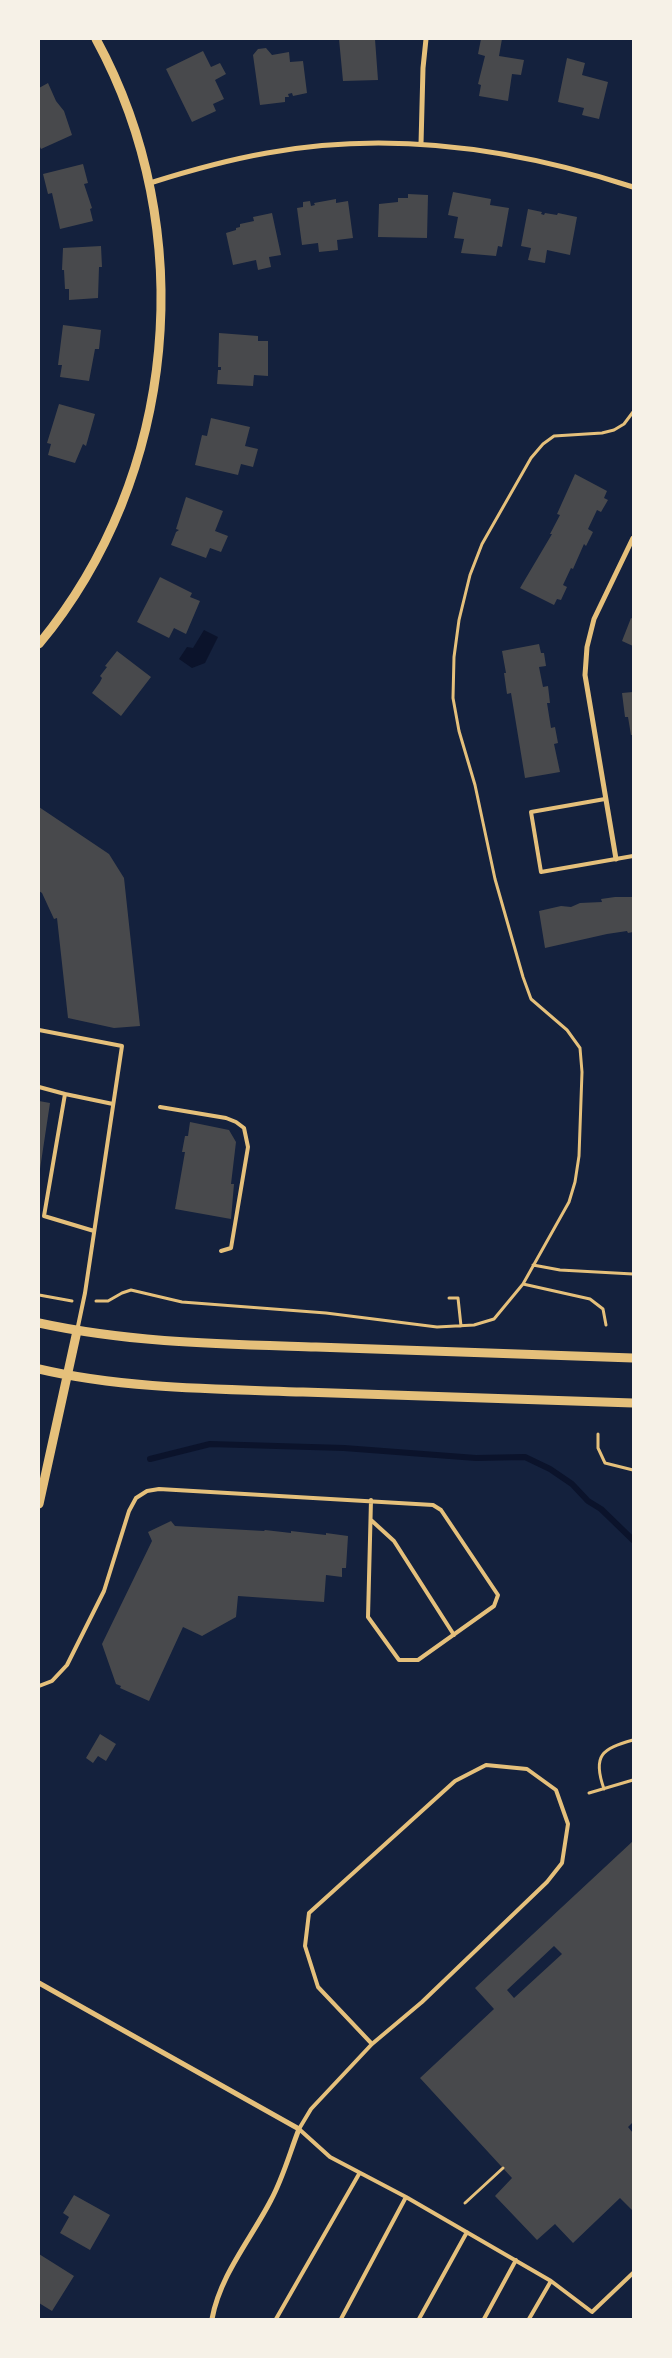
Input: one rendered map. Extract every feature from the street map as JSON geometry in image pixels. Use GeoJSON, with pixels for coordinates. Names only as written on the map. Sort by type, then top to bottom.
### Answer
{"type":"FeatureCollection","features":[{"type":"Feature","properties":{"kind":"street"},"geometry":{"type":"LineString","coordinates":[[39,644],[71,602],[102,547],[130,484],[148,419],[159,353],[162,286],[158,232],[150,183],[134,124],[96,39]]}},
{"type":"Feature","properties":{"kind":"street"},"geometry":{"type":"LineString","coordinates":[[421,144],[423,68],[426,39]]}},
{"type":"Feature","properties":{"kind":"street"},"geometry":{"type":"LineString","coordinates":[[150,183],[208,165],[268,152],[330,145],[392,142],[466,147],[528,157],[588,172],[633,187]]}},
{"type":"Feature","properties":{"kind":"street"},"geometry":{"type":"LineString","coordinates":[[616,859],[585,675],[586,646],[594,619],[633,538]]}},
{"type":"Feature","properties":{"kind":"street"},"geometry":{"type":"LineString","coordinates":[[39,1323],[77,1331],[200,1344],[633,1358]]}},
{"type":"Feature","properties":{"kind":"street"},"geometry":{"type":"LineString","coordinates":[[39,1504],[77,1331]]}},
{"type":"Feature","properties":{"kind":"street"},"geometry":{"type":"LineString","coordinates":[[39,1370],[66,1376],[125,1383],[246,1390],[633,1402]]}},
{"type":"Feature","properties":{"kind":"street"},"geometry":{"type":"LineString","coordinates":[[39,1982],[299,2129],[272,2199],[215,2301],[212,2319]]}},
{"type":"Feature","properties":{"kind":"lane"},"geometry":{"type":"LineString","coordinates":[[605,799],[531,812],[541,872],[633,856]]}},
{"type":"Feature","properties":{"kind":"lane"},"geometry":{"type":"LineString","coordinates":[[39,1030],[122,1046],[84,1301],[77,1331]]}},
{"type":"Feature","properties":{"kind":"lane"},"geometry":{"type":"LineString","coordinates":[[39,1086],[65,1094],[113,1104]]}},
{"type":"Feature","properties":{"kind":"lane"},"geometry":{"type":"LineString","coordinates":[[44,1216],[65,1094]]}},
{"type":"Feature","properties":{"kind":"lane"},"geometry":{"type":"LineString","coordinates":[[160,1107],[226,1118],[244,1128],[248,1147],[231,1248],[222,1251]]}},
{"type":"Feature","properties":{"kind":"lane"},"geometry":{"type":"LineString","coordinates":[[39,1215],[94,1230]]}},
{"type":"Feature","properties":{"kind":"lane"},"geometry":{"type":"LineString","coordinates":[[39,1686],[52,1681],[66,1665],[104,1591],[129,1511],[136,1498],[147,1491],[159,1489],[372,1500],[433,1505],[441,1510],[498,1595],[494,1606],[418,1660],[399,1660],[368,1617],[372,1500]]}},
{"type":"Feature","properties":{"kind":"lane"},"geometry":{"type":"LineString","coordinates":[[371,1520],[394,1541],[454,1635]]}},
{"type":"Feature","properties":{"kind":"lane"},"geometry":{"type":"LineString","coordinates":[[372,2044],[318,1986],[305,1946],[308,1913],[455,1780],[486,1766],[527,1769],[556,1790],[568,1824],[562,1862],[547,1882],[422,2002],[372,2044],[311,2109],[299,2129],[330,2157],[551,2280],[592,2312],[633,2273]]}},
{"type":"Feature","properties":{"kind":"lane"},"geometry":{"type":"LineString","coordinates":[[276,2319],[359,2174]]}},
{"type":"Feature","properties":{"kind":"lane"},"geometry":{"type":"LineString","coordinates":[[341,2319],[406,2198]]}},
{"type":"Feature","properties":{"kind":"lane"},"geometry":{"type":"LineString","coordinates":[[418,2319],[467,2232]]}},
{"type":"Feature","properties":{"kind":"lane"},"geometry":{"type":"LineString","coordinates":[[484,2319],[516,2260]]}},
{"type":"Feature","properties":{"kind":"lane"},"geometry":{"type":"LineString","coordinates":[[529,2319],[551,2280]]}},
{"type":"Feature","properties":{"kind":"path"},"geometry":{"type":"LineString","coordinates":[[533,1265],[560,1270],[633,1274]]}},
{"type":"Feature","properties":{"kind":"path"},"geometry":{"type":"LineString","coordinates":[[39,1295],[59,1300],[108,1301],[122,1292],[131,1290],[182,1302],[326,1313],[437,1327],[474,1325],[494,1319],[523,1284],[590,1299],[602,1309],[606,1325]]}},
{"type":"Feature","properties":{"kind":"path"},"geometry":{"type":"LineString","coordinates":[[449,1298],[458,1298],[461,1326]]}},
{"type":"Feature","properties":{"kind":"path"},"geometry":{"type":"LineString","coordinates":[[598,1434],[598,1448],[605,1463],[633,1470]]}},
{"type":"Feature","properties":{"kind":"path"},"geometry":{"type":"LineString","coordinates":[[604,1789],[598,1770],[600,1757],[610,1747],[633,1740]]}},
{"type":"Feature","properties":{"kind":"path"},"geometry":{"type":"LineString","coordinates":[[589,1793],[633,1780]]}},
{"type":"Feature","properties":{"kind":"path"},"geometry":{"type":"LineString","coordinates":[[465,2203],[503,2168]]}},
{"type":"Feature","properties":{"kind":"water"},"geometry":{"type":"Polygon","coordinates":[[[204,630],[218,637],[205,663],[192,668],[179,659],[187,647],[193,648],[204,630]]]}},
{"type":"Feature","properties":{"kind":"building"},"geometry":{"type":"Polygon","coordinates":[[[339,39],[375,39],[378,80],[343,81],[339,39]]]}},
{"type":"Feature","properties":{"kind":"building"},"geometry":{"type":"Polygon","coordinates":[[[481,39],[502,39],[499,56],[524,60],[521,75],[512,74],[508,101],[479,96],[481,85],[478,84],[485,56],[478,54],[481,39]]]}},
{"type":"Feature","properties":{"kind":"building"},"geometry":{"type":"Polygon","coordinates":[[[266,48],[272,55],[289,52],[290,62],[303,61],[307,93],[293,96],[292,93],[288,94],[289,97],[285,97],[285,102],[260,105],[253,55],[258,49],[266,48]]]}},
{"type":"Feature","properties":{"kind":"building"},"geometry":{"type":"Polygon","coordinates":[[[203,51],[211,67],[220,63],[226,74],[215,80],[224,99],[213,104],[216,111],[192,122],[166,69],[203,51]]]}},
{"type":"Feature","properties":{"kind":"building"},"geometry":{"type":"Polygon","coordinates":[[[567,58],[585,63],[582,75],[608,82],[599,119],[582,115],[584,108],[558,102],[567,58]]]}},
{"type":"Feature","properties":{"kind":"building"},"geometry":{"type":"Polygon","coordinates":[[[48,83],[56,101],[64,111],[72,135],[41,149],[39,145],[39,88],[48,83]]]}},
{"type":"Feature","properties":{"kind":"building"},"geometry":{"type":"Polygon","coordinates":[[[83,164],[88,183],[84,184],[92,208],[90,209],[93,221],[60,229],[52,193],[48,194],[43,174],[83,164]]]}},
{"type":"Feature","properties":{"kind":"building"},"geometry":{"type":"Polygon","coordinates":[[[453,192],[491,199],[490,205],[509,208],[502,247],[498,246],[496,256],[461,253],[464,239],[454,238],[458,217],[448,215],[453,192]]]}},
{"type":"Feature","properties":{"kind":"building"},"geometry":{"type":"Polygon","coordinates":[[[408,194],[428,195],[427,238],[378,237],[379,204],[398,202],[398,198],[408,198],[408,194]]]}},
{"type":"Feature","properties":{"kind":"building"},"geometry":{"type":"Polygon","coordinates":[[[336,199],[336,203],[348,201],[353,238],[337,240],[338,250],[319,252],[318,243],[302,245],[297,208],[303,207],[303,202],[310,201],[311,206],[315,205],[314,203],[336,199]]]}},
{"type":"Feature","properties":{"kind":"building"},"geometry":{"type":"Polygon","coordinates":[[[528,209],[542,212],[541,214],[544,215],[545,213],[557,215],[558,213],[577,217],[570,255],[547,250],[545,263],[528,260],[531,248],[521,246],[528,209]]]}},
{"type":"Feature","properties":{"kind":"building"},"geometry":{"type":"Polygon","coordinates":[[[272,213],[281,255],[269,257],[271,267],[258,270],[256,260],[233,265],[226,233],[236,230],[236,228],[240,227],[240,224],[254,221],[253,217],[272,213]]]}},
{"type":"Feature","properties":{"kind":"building"},"geometry":{"type":"Polygon","coordinates":[[[101,246],[102,267],[99,267],[98,298],[69,300],[69,289],[65,289],[64,270],[62,270],[63,248],[101,246]]]}},
{"type":"Feature","properties":{"kind":"building"},"geometry":{"type":"Polygon","coordinates":[[[63,325],[101,330],[99,349],[95,349],[89,381],[60,377],[62,365],[58,365],[63,325]]]}},
{"type":"Feature","properties":{"kind":"building"},"geometry":{"type":"Polygon","coordinates":[[[219,333],[258,336],[258,341],[268,341],[268,376],[254,375],[253,386],[217,384],[218,370],[221,370],[221,367],[218,367],[219,333]]]}},
{"type":"Feature","properties":{"kind":"building"},"geometry":{"type":"Polygon","coordinates":[[[59,404],[95,414],[86,446],[83,444],[75,463],[48,455],[51,444],[47,443],[59,404]]]}},
{"type":"Feature","properties":{"kind":"building"},"geometry":{"type":"Polygon","coordinates":[[[211,418],[250,427],[245,446],[258,449],[253,467],[241,464],[238,475],[195,465],[202,435],[207,436],[211,418]]]}},
{"type":"Feature","properties":{"kind":"building"},"geometry":{"type":"Polygon","coordinates":[[[575,474],[607,491],[604,498],[608,500],[601,512],[597,510],[588,529],[593,532],[586,546],[584,544],[573,569],[571,568],[563,585],[567,587],[561,600],[557,599],[554,605],[520,588],[552,534],[550,534],[560,515],[557,514],[575,474]]]}},
{"type":"Feature","properties":{"kind":"building"},"geometry":{"type":"Polygon","coordinates":[[[186,497],[223,511],[215,531],[228,536],[221,552],[210,548],[206,558],[171,545],[176,532],[179,530],[176,529],[186,497]]]}},
{"type":"Feature","properties":{"kind":"building"},"geometry":{"type":"Polygon","coordinates":[[[160,577],[192,593],[190,597],[200,601],[186,634],[174,628],[169,638],[137,622],[160,577]]]}},
{"type":"Feature","properties":{"kind":"building"},"geometry":{"type":"Polygon","coordinates":[[[631,618],[633,619],[633,646],[622,641],[631,618]]]}},
{"type":"Feature","properties":{"kind":"building"},"geometry":{"type":"Polygon","coordinates":[[[539,644],[541,653],[544,653],[546,666],[539,667],[543,687],[548,686],[550,703],[547,703],[551,728],[555,727],[558,743],[554,744],[560,772],[525,778],[511,693],[507,694],[502,651],[539,644]]]}},
{"type":"Feature","properties":{"kind":"building"},"geometry":{"type":"Polygon","coordinates":[[[117,651],[151,677],[121,716],[92,693],[102,678],[100,676],[107,667],[105,666],[117,651]]]}},
{"type":"Feature","properties":{"kind":"building"},"geometry":{"type":"Polygon","coordinates":[[[633,692],[633,735],[631,735],[628,717],[625,717],[622,693],[633,692]]]}},
{"type":"Feature","properties":{"kind":"building"},"geometry":{"type":"Polygon","coordinates":[[[39,807],[109,854],[124,878],[140,1026],[114,1028],[68,1018],[57,918],[54,919],[42,893],[39,891],[39,807]]]}},
{"type":"Feature","properties":{"kind":"building"},"geometry":{"type":"Polygon","coordinates":[[[633,897],[633,932],[607,934],[545,948],[539,911],[561,906],[571,907],[580,903],[602,902],[601,899],[633,897]]]}},
{"type":"Feature","properties":{"kind":"building"},"geometry":{"type":"Polygon","coordinates":[[[39,1101],[50,1103],[40,1169],[39,1169],[39,1101]]]}},
{"type":"Feature","properties":{"kind":"building"},"geometry":{"type":"Polygon","coordinates":[[[190,1122],[229,1130],[236,1142],[231,1184],[234,1184],[231,1219],[175,1209],[185,1152],[182,1152],[185,1136],[188,1136],[190,1122]]]}},
{"type":"Feature","properties":{"kind":"building"},"geometry":{"type":"Polygon","coordinates":[[[171,1521],[175,1526],[291,1533],[291,1531],[326,1535],[326,1533],[348,1536],[346,1568],[342,1568],[342,1577],[326,1575],[324,1602],[238,1596],[236,1617],[202,1636],[183,1627],[149,1701],[120,1688],[121,1686],[116,1684],[102,1644],[152,1541],[148,1532],[171,1521]]]}},
{"type":"Feature","properties":{"kind":"building"},"geometry":{"type":"Polygon","coordinates":[[[100,1734],[116,1744],[106,1761],[98,1756],[93,1763],[86,1758],[100,1734]]]}},
{"type":"Feature","properties":{"kind":"building"},"geometry":{"type":"Polygon","coordinates":[[[633,1841],[633,2122],[628,2127],[633,2133],[633,2211],[620,2198],[573,2243],[555,2224],[537,2240],[495,2196],[512,2178],[420,2078],[494,2009],[475,1988],[633,1841]],[[554,1946],[507,1990],[514,1998],[562,1954],[554,1946]]]}},
{"type":"Feature","properties":{"kind":"building"},"geometry":{"type":"Polygon","coordinates":[[[74,2195],[110,2215],[90,2250],[60,2233],[69,2217],[63,2213],[74,2195]]]}},
{"type":"Feature","properties":{"kind":"building"},"geometry":{"type":"Polygon","coordinates":[[[39,2254],[74,2276],[52,2311],[39,2303],[39,2254]]]}},
{"type":"Feature","properties":{"kind":"waterway"},"geometry":{"type":"LineString","coordinates":[[150,1459],[210,1444],[344,1448],[476,1458],[525,1457],[550,1469],[572,1484],[588,1501],[601,1509],[633,1540]]}}]}
